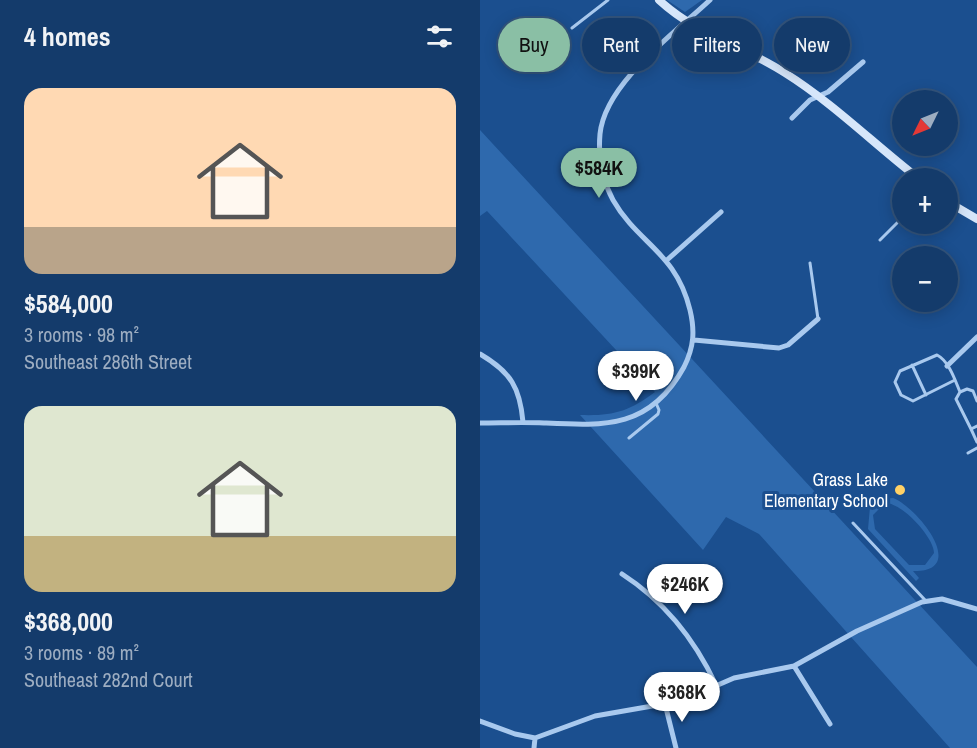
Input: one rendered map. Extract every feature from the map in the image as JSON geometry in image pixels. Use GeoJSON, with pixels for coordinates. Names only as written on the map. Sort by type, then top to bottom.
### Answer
{"type":"FeatureCollection","features":[{"type":"Feature","properties":{"kind":"street"},"geometry":{"type":"LineString","coordinates":[[659,0],[680,18]]}},
{"type":"Feature","properties":{"kind":"street"},"geometry":{"type":"LineString","coordinates":[[691,18],[710,0]]}},
{"type":"Feature","properties":{"kind":"street"},"geometry":{"type":"LineString","coordinates":[[480,423],[598,425],[625,420],[656,403],[680,374],[694,340],[684,288],[667,260],[625,217],[608,190],[600,158],[600,133],[606,113],[628,78],[672,36]]}},
{"type":"Feature","properties":{"kind":"street"},"geometry":{"type":"LineString","coordinates":[[762,59],[819,96],[906,168]]}},
{"type":"Feature","properties":{"kind":"street"},"geometry":{"type":"LineString","coordinates":[[792,118],[810,100],[828,92],[862,62]]}},
{"type":"Feature","properties":{"kind":"street"},"geometry":{"type":"LineString","coordinates":[[958,208],[977,219]]}},
{"type":"Feature","properties":{"kind":"street"},"geometry":{"type":"LineString","coordinates":[[667,260],[721,212]]}},
{"type":"Feature","properties":{"kind":"street"},"geometry":{"type":"LineString","coordinates":[[694,340],[779,348],[788,345],[818,319]]}},
{"type":"Feature","properties":{"kind":"street"},"geometry":{"type":"LineString","coordinates":[[947,366],[977,338]]}},
{"type":"Feature","properties":{"kind":"street"},"geometry":{"type":"LineString","coordinates":[[480,354],[504,370],[514,383],[521,398],[523,422]]}},
{"type":"Feature","properties":{"kind":"street"},"geometry":{"type":"LineString","coordinates":[[622,574],[650,594],[675,620],[702,655],[716,684]]}},
{"type":"Feature","properties":{"kind":"street"},"geometry":{"type":"LineString","coordinates":[[480,721],[515,734],[534,738],[595,716],[681,701],[734,678],[794,666],[857,631],[930,600],[957,602],[977,609]]}},
{"type":"Feature","properties":{"kind":"street"},"geometry":{"type":"LineString","coordinates":[[794,666],[830,723]]}},
{"type":"Feature","properties":{"kind":"street"},"geometry":{"type":"LineString","coordinates":[[666,704],[676,748]]}},
{"type":"Feature","properties":{"kind":"street"},"geometry":{"type":"LineString","coordinates":[[534,738],[534,748]]}},
{"type":"Feature","properties":{"kind":"lane"},"geometry":{"type":"LineString","coordinates":[[572,28],[608,0]]}},
{"type":"Feature","properties":{"kind":"lane"},"geometry":{"type":"LineString","coordinates":[[880,240],[892,228]]}},
{"type":"Feature","properties":{"kind":"lane"},"geometry":{"type":"LineString","coordinates":[[810,263],[818,319]]}},
{"type":"Feature","properties":{"kind":"lane"},"geometry":{"type":"LineString","coordinates":[[955,380],[913,401],[901,395],[896,377],[900,371],[937,355],[943,358],[955,380],[960,392]]}},
{"type":"Feature","properties":{"kind":"lane"},"geometry":{"type":"LineString","coordinates":[[912,365],[926,395]]}},
{"type":"Feature","properties":{"kind":"lane"},"geometry":{"type":"LineString","coordinates":[[977,401],[969,389],[960,392],[956,399],[977,442]]}},
{"type":"Feature","properties":{"kind":"lane"},"geometry":{"type":"LineString","coordinates":[[629,438],[658,414],[656,403]]}},
{"type":"Feature","properties":{"kind":"lane"},"geometry":{"type":"LineString","coordinates":[[971,429],[977,426]]}},
{"type":"Feature","properties":{"kind":"lane"},"geometry":{"type":"LineString","coordinates":[[968,453],[977,448]]}},
{"type":"Feature","properties":{"kind":"lane"},"geometry":{"type":"LineString","coordinates":[[853,523],[930,600]]}},
{"type":"Feature","properties":{"kind":"shaded area"},"geometry":{"type":"Polygon","coordinates":[[[667,0],[702,0],[685,12],[667,0]]]}},
{"type":"Feature","properties":{"kind":"shaded area"},"geometry":{"type":"Polygon","coordinates":[[[480,130],[977,667],[977,748],[950,748],[759,534],[726,517],[703,550],[580,415],[602,415],[620,411],[637,404],[655,392],[487,211],[480,216],[480,130]]]}},
{"type":"Feature","properties":{"kind":"shaded area"},"geometry":{"type":"Polygon","coordinates":[[[893,498],[903,504],[925,525],[933,538],[938,551],[937,561],[929,569],[913,571],[919,578],[916,581],[868,529],[870,507],[880,499],[893,498]],[[885,503],[873,515],[875,529],[909,565],[925,565],[934,553],[929,538],[908,514],[892,504],[885,503]]]}},
{"type":"Feature","properties":{"kind":"place","name":"Grass Lake Elementary School"},"geometry":{"type":"Point","coordinates":[900,490]}}]}
